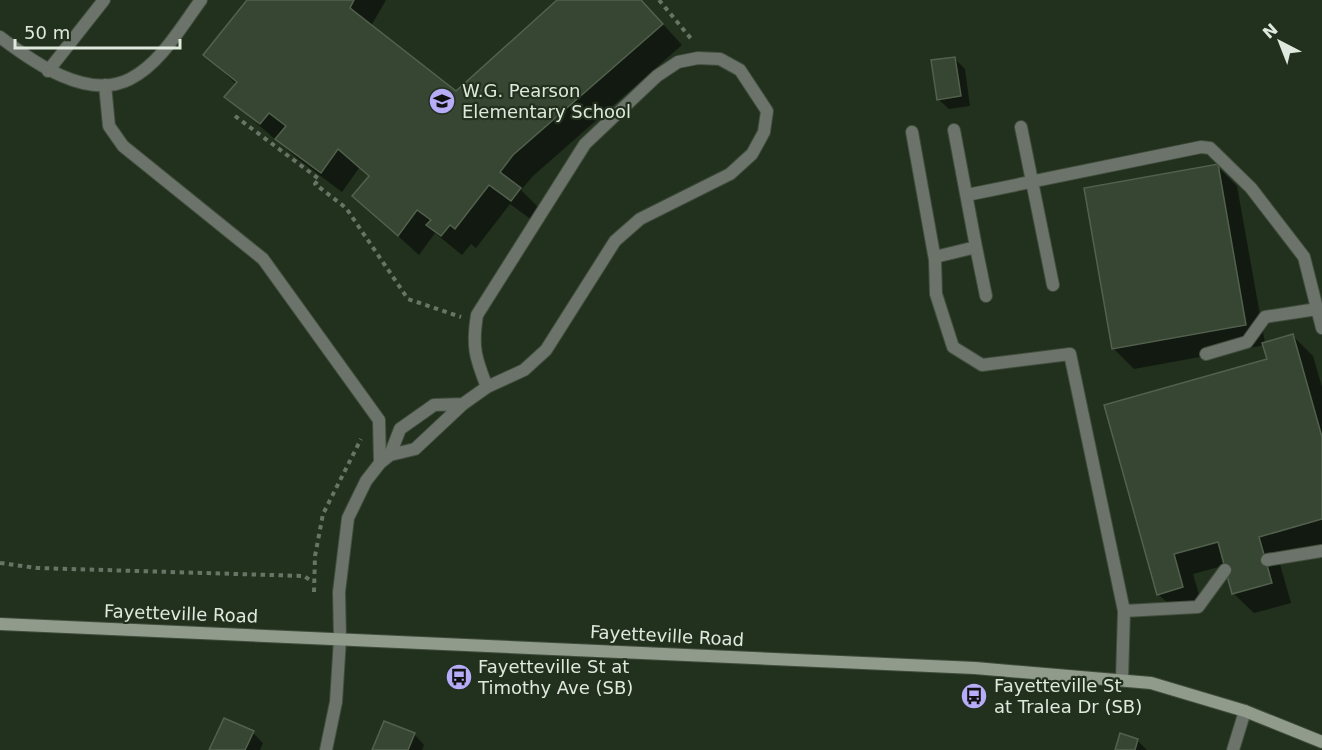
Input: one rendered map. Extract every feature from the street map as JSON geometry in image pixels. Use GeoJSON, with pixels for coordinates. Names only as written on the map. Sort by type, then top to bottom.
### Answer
{"type":"FeatureCollection","features":[{"type":"Feature","properties":{"kind":"main road","name":"Fayetteville Road"},"geometry":{"type":"LineString","coordinates":[[0,624],[975,668],[1122,679],[1151,683],[1245,711],[1322,742]]}},
{"type":"Feature","properties":{"kind":"street"},"geometry":{"type":"LineString","coordinates":[[48,71],[104,0]]}},
{"type":"Feature","properties":{"kind":"street"},"geometry":{"type":"LineString","coordinates":[[0,37],[48,71],[74,81],[105,85],[130,79],[161,54],[201,0]]}},
{"type":"Feature","properties":{"kind":"street"},"geometry":{"type":"LineString","coordinates":[[326,750],[336,702],[340,639],[339,592],[348,518],[366,481],[380,463],[390,455],[415,449],[463,404],[487,387],[524,370],[546,350],[615,241],[640,219],[730,174],[752,154],[764,132],[767,111],[740,70],[720,59],[698,58],[678,62],[657,76],[585,144],[477,315],[472,341],[475,357],[487,387]]}},
{"type":"Feature","properties":{"kind":"street"},"geometry":{"type":"LineString","coordinates":[[105,85],[109,126],[123,146],[263,259],[379,420],[380,463]]}},
{"type":"Feature","properties":{"kind":"street"},"geometry":{"type":"LineString","coordinates":[[1021,127],[1053,285]]}},
{"type":"Feature","properties":{"kind":"street"},"geometry":{"type":"LineString","coordinates":[[954,130],[986,296]]}},
{"type":"Feature","properties":{"kind":"street"},"geometry":{"type":"LineString","coordinates":[[912,132],[935,257],[936,294],[953,347],[981,365],[1070,354],[1124,611],[1122,679]]}},
{"type":"Feature","properties":{"kind":"street"},"geometry":{"type":"LineString","coordinates":[[967,195],[1201,147],[1210,148],[1251,188],[1304,257],[1322,328]]}},
{"type":"Feature","properties":{"kind":"street"},"geometry":{"type":"LineString","coordinates":[[935,257],[976,247]]}},
{"type":"Feature","properties":{"kind":"street"},"geometry":{"type":"LineString","coordinates":[[1206,354],[1247,342],[1265,317],[1317,309]]}},
{"type":"Feature","properties":{"kind":"street"},"geometry":{"type":"LineString","coordinates":[[390,455],[400,429],[434,405],[463,404]]}},
{"type":"Feature","properties":{"kind":"street"},"geometry":{"type":"LineString","coordinates":[[1267,560],[1322,551]]}},
{"type":"Feature","properties":{"kind":"street"},"geometry":{"type":"LineString","coordinates":[[1124,611],[1198,607],[1225,570]]}},
{"type":"Feature","properties":{"kind":"street"},"geometry":{"type":"LineString","coordinates":[[1233,750],[1245,711]]}},
{"type":"Feature","properties":{"kind":"path"},"geometry":{"type":"LineString","coordinates":[[659,0],[695,44],[686,46]]}},
{"type":"Feature","properties":{"kind":"path"},"geometry":{"type":"LineString","coordinates":[[235,116],[319,179],[315,184],[346,208],[408,299],[462,317]]}},
{"type":"Feature","properties":{"kind":"path"},"geometry":{"type":"LineString","coordinates":[[459,325],[464,311]]}},
{"type":"Feature","properties":{"kind":"path"},"geometry":{"type":"LineString","coordinates":[[0,563],[37,568],[304,576],[313,582]]}},
{"type":"Feature","properties":{"kind":"building"},"geometry":{"type":"Polygon","coordinates":[[[247,0],[354,0],[350,8],[456,91],[557,0],[641,0],[663,24],[513,155],[500,172],[521,188],[511,201],[489,185],[455,229],[450,225],[441,236],[426,225],[431,220],[417,210],[398,236],[352,196],[369,176],[338,149],[321,173],[275,139],[286,126],[269,113],[260,124],[224,97],[237,82],[203,55],[247,0]]]}},
{"type":"Feature","properties":{"kind":"building"},"geometry":{"type":"Polygon","coordinates":[[[955,57],[961,96],[937,100],[931,60],[955,57]]]}},
{"type":"Feature","properties":{"kind":"building"},"geometry":{"type":"Polygon","coordinates":[[[1218,164],[1246,325],[1112,349],[1084,188],[1218,164]]]}},
{"type":"Feature","properties":{"kind":"building"},"geometry":{"type":"Polygon","coordinates":[[[1293,334],[1322,437],[1322,519],[1259,537],[1272,583],[1232,594],[1218,542],[1174,554],[1183,587],[1157,595],[1104,405],[1267,359],[1262,343],[1293,334]]]}},
{"type":"Feature","properties":{"kind":"building"},"geometry":{"type":"Polygon","coordinates":[[[224,718],[254,731],[245,750],[209,750],[224,718]]]}},
{"type":"Feature","properties":{"kind":"building"},"geometry":{"type":"Polygon","coordinates":[[[384,721],[415,733],[408,750],[372,750],[384,721]]]}},
{"type":"Feature","properties":{"kind":"building"},"geometry":{"type":"Polygon","coordinates":[[[1120,733],[1138,739],[1135,750],[1115,750],[1120,733]]]}},
{"type":"Feature","properties":{"kind":"place","name":"W.G. Pearson Elementary School"},"geometry":{"type":"Point","coordinates":[442,101]}},
{"type":"Feature","properties":{"kind":"place","name":"Fayetteville St at Timothy Ave (SB)"},"geometry":{"type":"Point","coordinates":[459,677]}},
{"type":"Feature","properties":{"kind":"place","name":"Fayetteville St at Tralea Dr (SB)"},"geometry":{"type":"Point","coordinates":[974,696]}}]}
